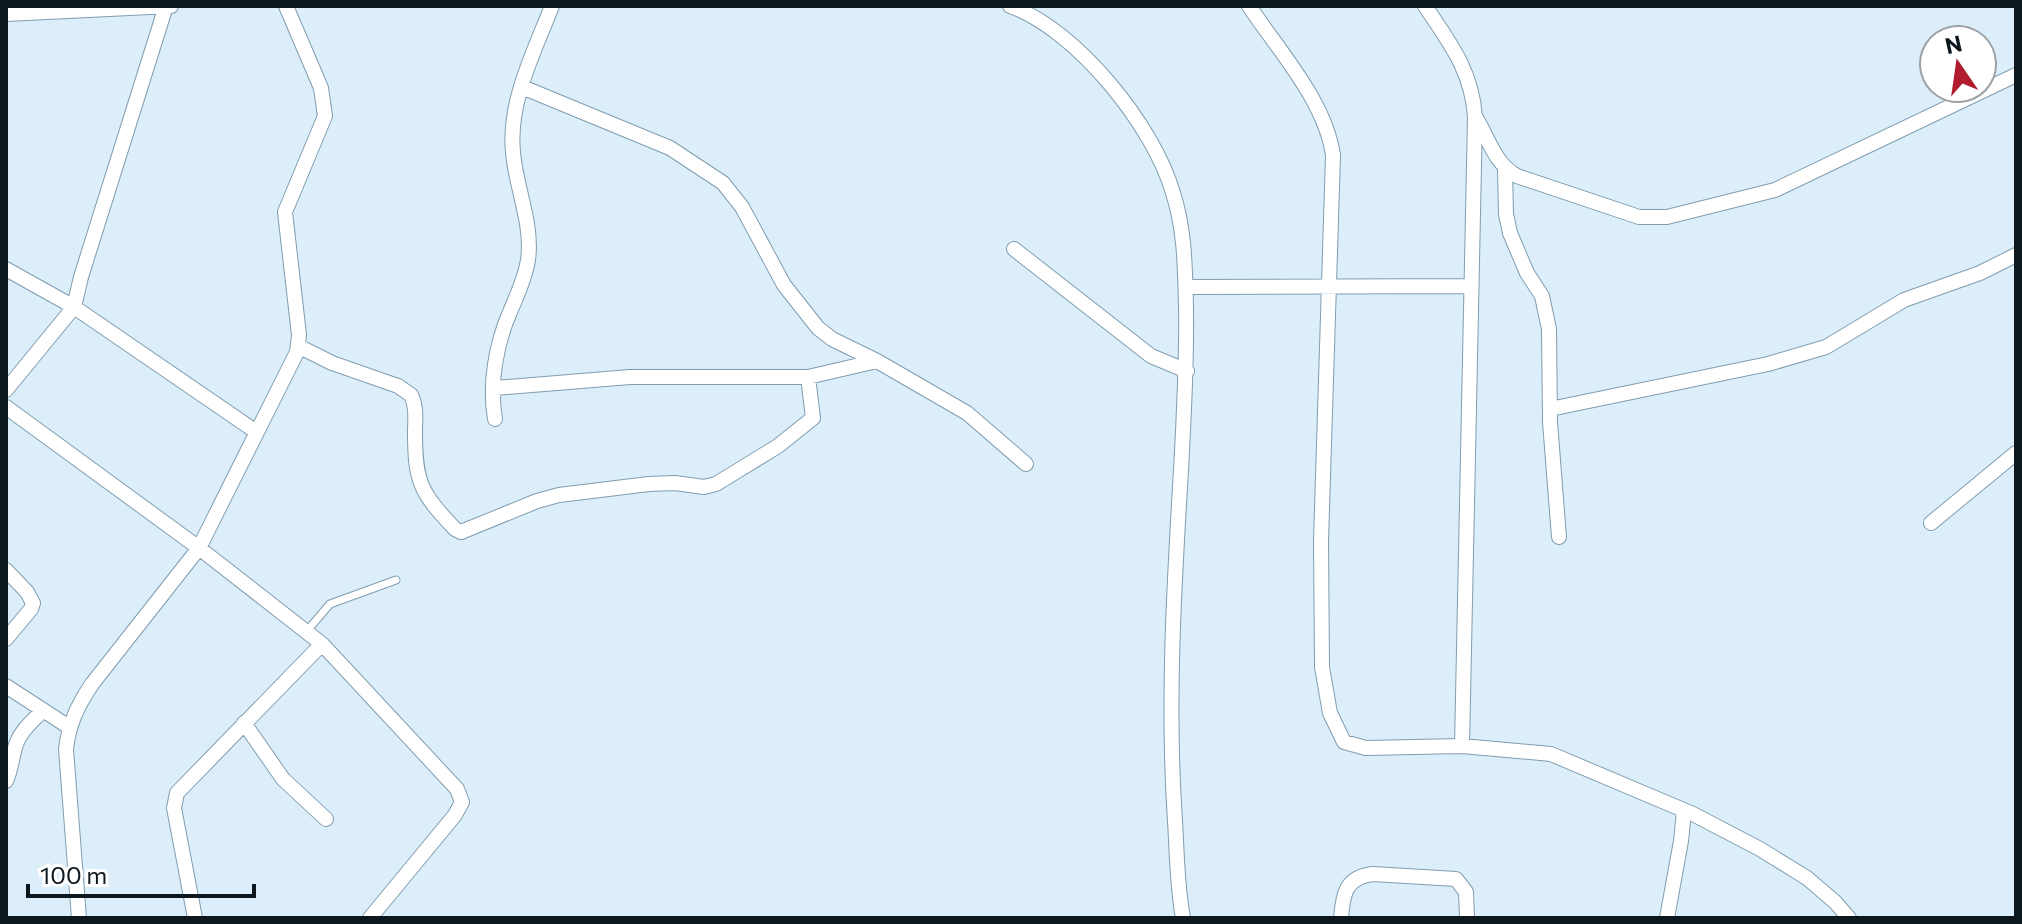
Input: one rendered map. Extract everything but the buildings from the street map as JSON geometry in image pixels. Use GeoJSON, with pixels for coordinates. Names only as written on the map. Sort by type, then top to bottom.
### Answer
{"type":"FeatureCollection","features":[{"type":"Feature","properties":{"kind":"street"},"geometry":{"type":"LineString","coordinates":[[6,14],[168,6],[74,307],[6,390]]}},
{"type":"Feature","properties":{"kind":"street"},"geometry":{"type":"LineString","coordinates":[[79,918],[66,749],[76,707],[199,548],[298,346],[285,212],[325,116],[321,88],[286,6]]}},
{"type":"Feature","properties":{"kind":"street"},"geometry":{"type":"LineString","coordinates":[[495,419],[494,366],[501,334],[521,288],[528,261],[529,229],[512,151],[515,111],[552,6]]}},
{"type":"Feature","properties":{"kind":"street"},"geometry":{"type":"LineString","coordinates":[[1010,6],[1052,30],[1079,51],[1113,87],[1152,144],[1173,191],[1185,245],[1187,371],[1176,556],[1171,727],[1173,801],[1183,918]]}},
{"type":"Feature","properties":{"kind":"street"},"geometry":{"type":"LineString","coordinates":[[1249,6],[1317,106],[1330,138],[1333,155],[1321,541],[1323,682],[1330,713],[1344,742],[1353,746],[1462,746],[1551,754],[1684,811],[1784,862],[1835,902],[1849,918]]}},
{"type":"Feature","properties":{"kind":"street"},"geometry":{"type":"LineString","coordinates":[[1425,6],[1463,64],[1474,93],[1462,746]]}},
{"type":"Feature","properties":{"kind":"street"},"geometry":{"type":"LineString","coordinates":[[1505,170],[1562,193],[1639,217],[1667,217],[1775,190],[2016,75]]}},
{"type":"Feature","properties":{"kind":"street"},"geometry":{"type":"LineString","coordinates":[[522,87],[670,148],[723,183],[742,207],[784,285],[818,328],[832,339],[967,413],[1026,464]]}},
{"type":"Feature","properties":{"kind":"street"},"geometry":{"type":"LineString","coordinates":[[1475,117],[1505,170],[1506,214],[1510,233],[1527,273],[1542,296],[1549,329],[1550,409],[1559,537]]}},
{"type":"Feature","properties":{"kind":"street"},"geometry":{"type":"LineString","coordinates":[[1014,249],[1151,356],[1187,371]]}},
{"type":"Feature","properties":{"kind":"street"},"geometry":{"type":"LineString","coordinates":[[1550,409],[1768,364],[1826,347],[1904,300],[1980,273],[2016,255]]}},
{"type":"Feature","properties":{"kind":"street"},"geometry":{"type":"LineString","coordinates":[[6,269],[74,307],[255,431]]}},
{"type":"Feature","properties":{"kind":"street"},"geometry":{"type":"LineString","coordinates":[[1186,287],[1471,286]]}},
{"type":"Feature","properties":{"kind":"street"},"geometry":{"type":"LineString","coordinates":[[298,346],[332,363],[398,386],[411,395],[416,411],[417,476],[429,500],[461,532],[559,495],[649,484],[675,483],[704,487],[716,484],[778,446],[813,418],[808,377]]}},
{"type":"Feature","properties":{"kind":"street"},"geometry":{"type":"LineString","coordinates":[[495,388],[614,377],[808,377],[877,361]]}},
{"type":"Feature","properties":{"kind":"street"},"geometry":{"type":"LineString","coordinates":[[6,407],[199,548],[322,644],[450,780],[461,797],[461,807],[370,918]]}},
{"type":"Feature","properties":{"kind":"street"},"geometry":{"type":"LineString","coordinates":[[1931,523],[2016,453]]}},
{"type":"Feature","properties":{"kind":"street"},"geometry":{"type":"LineString","coordinates":[[6,570],[33,603],[6,639]]}},
{"type":"Feature","properties":{"kind":"street"},"geometry":{"type":"LineString","coordinates":[[195,918],[174,800],[177,793],[322,644]]}},
{"type":"Feature","properties":{"kind":"street"},"geometry":{"type":"LineString","coordinates":[[6,686],[69,727]]}},
{"type":"Feature","properties":{"kind":"street"},"geometry":{"type":"LineString","coordinates":[[6,781],[17,742],[24,729],[43,710]]}},
{"type":"Feature","properties":{"kind":"street"},"geometry":{"type":"LineString","coordinates":[[244,723],[283,779],[326,819]]}},
{"type":"Feature","properties":{"kind":"street"},"geometry":{"type":"LineString","coordinates":[[1667,918],[1684,811]]}},
{"type":"Feature","properties":{"kind":"street"},"geometry":{"type":"LineString","coordinates":[[1341,918],[1348,884],[1354,878],[1373,874],[1456,879],[1466,892],[1467,918]]}},
{"type":"Feature","properties":{"kind":"lane"},"geometry":{"type":"LineString","coordinates":[[306,632],[330,604],[396,580]]}}]}
